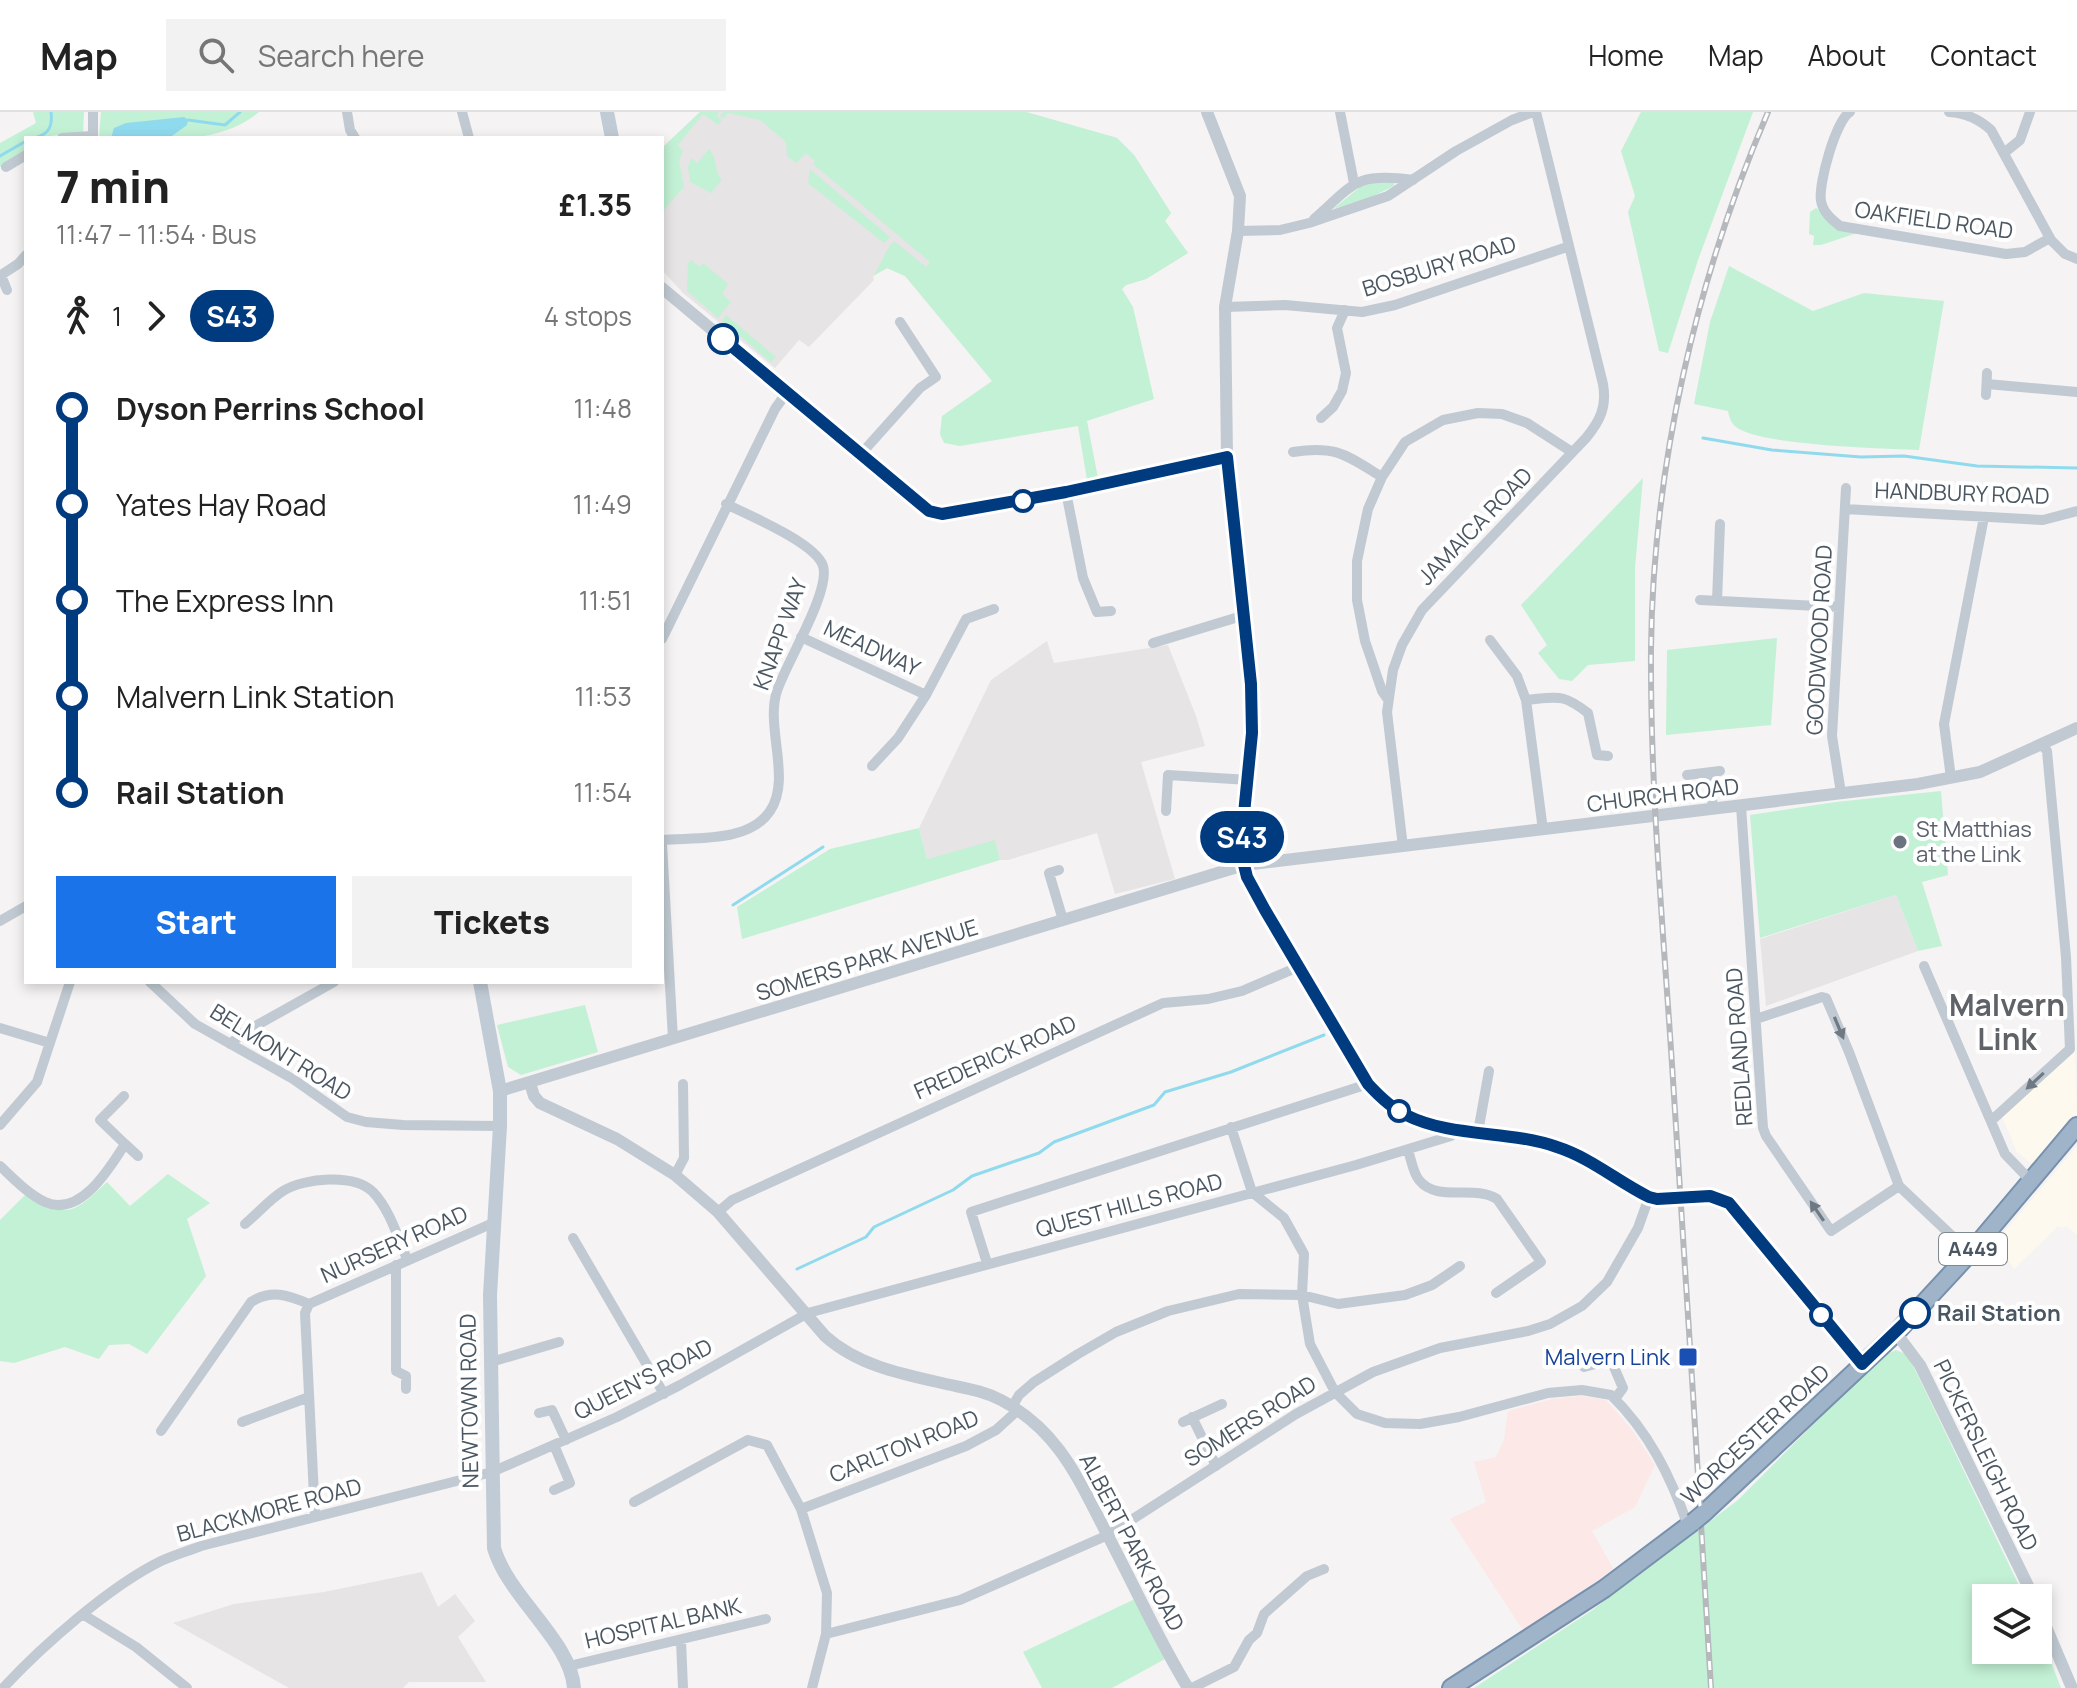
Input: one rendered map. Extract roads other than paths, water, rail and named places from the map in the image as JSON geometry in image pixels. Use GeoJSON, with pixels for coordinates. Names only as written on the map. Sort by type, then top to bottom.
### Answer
{"type":"FeatureCollection","features":[{"type":"Feature","properties":{"kind":"highway","name":"WORCESTER ROAD"},"geometry":{"type":"LineString","coordinates":[[1451,1688],[1468,1682],[1604,1589],[1695,1520],[1896,1333],[1970,1253],[2077,1126]]}},
{"type":"Feature","properties":{"kind":"main road"},"geometry":{"type":"LineString","coordinates":[[607,112],[612,136]]}},
{"type":"Feature","properties":{"kind":"main road","name":"NEWTOWN ROAD"},"geometry":{"type":"LineString","coordinates":[[480,984],[500,1091],[493,1223],[491,1362],[494,1548],[498,1563],[569,1666],[574,1688]]}},
{"type":"Feature","properties":{"kind":"street"},"geometry":{"type":"LineString","coordinates":[[92,136],[93,112]]}},
{"type":"Feature","properties":{"kind":"street"},"geometry":{"type":"LineString","coordinates":[[347,112],[354,136]]}},
{"type":"Feature","properties":{"kind":"street"},"geometry":{"type":"LineString","coordinates":[[462,112],[468,136]]}},
{"type":"Feature","properties":{"kind":"street"},"geometry":{"type":"LineString","coordinates":[[1207,112],[1240,196],[1238,231],[1225,307],[1227,457],[1251,696],[1249,780],[1241,844],[1247,877],[1368,1084],[1386,1102],[1407,1116],[1457,1129],[1537,1141],[1584,1157],[1656,1198],[1710,1196],[1729,1203],[1862,1364]]}},
{"type":"Feature","properties":{"kind":"street"},"geometry":{"type":"LineString","coordinates":[[1340,112],[1354,183]]}},
{"type":"Feature","properties":{"kind":"street"},"geometry":{"type":"LineString","coordinates":[[1238,231],[1280,230],[1388,196],[1510,116],[1534,112]]}},
{"type":"Feature","properties":{"kind":"street","name":"JAMAICA ROAD"},"geometry":{"type":"LineString","coordinates":[[1403,847],[1387,698],[1402,645],[1422,610],[1586,438],[1602,415],[1605,394],[1534,112]]}},
{"type":"Feature","properties":{"kind":"street","name":"OAKFIELD ROAD"},"geometry":{"type":"LineString","coordinates":[[1850,112],[1844,116],[1836,132],[1820,196],[1828,216],[1840,226],[2006,254],[2025,252],[2050,238]]}},
{"type":"Feature","properties":{"kind":"street","name":"OAKFIELD ROAD"},"geometry":{"type":"LineString","coordinates":[[1949,112],[1960,112],[1981,121],[1991,130],[2050,238],[2065,254],[2077,259]]}},
{"type":"Feature","properties":{"kind":"street"},"geometry":{"type":"LineString","coordinates":[[2004,153],[2020,140],[2030,112]]}},
{"type":"Feature","properties":{"kind":"street"},"geometry":{"type":"LineString","coordinates":[[6,167],[24,156]]}},
{"type":"Feature","properties":{"kind":"street"},"geometry":{"type":"LineString","coordinates":[[1309,223],[1354,183],[1375,176],[1413,180]]}},
{"type":"Feature","properties":{"kind":"street","name":"BOSBURY ROAD"},"geometry":{"type":"LineString","coordinates":[[1225,307],[1285,305],[1362,312],[1395,305],[1567,247]]}},
{"type":"Feature","properties":{"kind":"street"},"geometry":{"type":"LineString","coordinates":[[7,290],[0,274],[24,257]]}},
{"type":"Feature","properties":{"kind":"street"},"geometry":{"type":"LineString","coordinates":[[664,290],[929,511],[942,514],[1066,492],[1227,457]]}},
{"type":"Feature","properties":{"kind":"street"},"geometry":{"type":"LineString","coordinates":[[1321,418],[1333,407],[1342,391],[1346,373],[1337,328],[1345,310]]}},
{"type":"Feature","properties":{"kind":"street"},"geometry":{"type":"LineString","coordinates":[[860,455],[920,388],[939,380],[902,327],[891,338]]}},
{"type":"Feature","properties":{"kind":"street"},"geometry":{"type":"LineString","coordinates":[[1987,384],[2077,392]]}},
{"type":"Feature","properties":{"kind":"street"},"geometry":{"type":"LineString","coordinates":[[664,635],[726,504],[775,409],[787,392]]}},
{"type":"Feature","properties":{"kind":"street"},"geometry":{"type":"LineString","coordinates":[[1387,698],[1365,641],[1356,581],[1363,527],[1382,477],[1405,442],[1443,420],[1478,413],[1502,414],[1527,423],[1572,452]]}},
{"type":"Feature","properties":{"kind":"street"},"geometry":{"type":"LineString","coordinates":[[1293,452],[1323,448],[1340,452],[1382,477]]}},
{"type":"Feature","properties":{"kind":"street","name":"GOODWOOD ROAD"},"geometry":{"type":"LineString","coordinates":[[1841,793],[1832,736],[1846,488]]}},
{"type":"Feature","properties":{"kind":"street"},"geometry":{"type":"LineString","coordinates":[[1066,492],[1092,616],[1111,611]]}},
{"type":"Feature","properties":{"kind":"street","name":"KNAPP WAY"},"geometry":{"type":"LineString","coordinates":[[664,842],[739,833],[757,825],[771,810],[778,791],[774,716],[776,693],[822,586],[824,567],[806,546],[726,504]]}},
{"type":"Feature","properties":{"kind":"street","name":"HANDBURY ROAD"},"geometry":{"type":"LineString","coordinates":[[1845,509],[2043,520],[2077,511]]}},
{"type":"Feature","properties":{"kind":"street"},"geometry":{"type":"LineString","coordinates":[[1951,778],[1944,724],[1984,517]]}},
{"type":"Feature","properties":{"kind":"street"},"geometry":{"type":"LineString","coordinates":[[1717,601],[1719,524]]}},
{"type":"Feature","properties":{"kind":"street"},"geometry":{"type":"LineString","coordinates":[[1700,600],[1839,607]]}},
{"type":"Feature","properties":{"kind":"street","name":"MEADWAY"},"geometry":{"type":"LineString","coordinates":[[872,766],[898,738],[926,695],[966,619],[994,609]]}},
{"type":"Feature","properties":{"kind":"street"},"geometry":{"type":"LineString","coordinates":[[1153,643],[1245,615]]}},
{"type":"Feature","properties":{"kind":"street","name":"MEADWAY"},"geometry":{"type":"LineString","coordinates":[[801,637],[926,695]]}},
{"type":"Feature","properties":{"kind":"street"},"geometry":{"type":"LineString","coordinates":[[1490,640],[1517,676],[1526,700],[1543,830]]}},
{"type":"Feature","properties":{"kind":"street"},"geometry":{"type":"LineString","coordinates":[[1526,700],[1564,696],[1572,701],[1588,713],[1597,755],[1608,756]]}},
{"type":"Feature","properties":{"kind":"street","name":"CHURCH ROAD"},"geometry":{"type":"LineString","coordinates":[[1244,865],[1951,778],[1980,772],[2077,728]]}},
{"type":"Feature","properties":{"kind":"street"},"geometry":{"type":"LineString","coordinates":[[1992,1120],[2070,1049],[2047,751],[2041,744]]}},
{"type":"Feature","properties":{"kind":"street"},"geometry":{"type":"LineString","coordinates":[[1687,775],[1715,772],[1713,808]]}},
{"type":"Feature","properties":{"kind":"street"},"geometry":{"type":"LineString","coordinates":[[1166,811],[1168,775],[1249,780]]}},
{"type":"Feature","properties":{"kind":"street","name":"REDLAND ROAD"},"geometry":{"type":"LineString","coordinates":[[1741,806],[1764,1133],[1828,1229],[1835,1230],[1899,1186]]}},
{"type":"Feature","properties":{"kind":"street","name":"SOMERS PARK AVENUE"},"geometry":{"type":"LineString","coordinates":[[500,1091],[1244,865]]}},
{"type":"Feature","properties":{"kind":"street"},"geometry":{"type":"LineString","coordinates":[[1059,870],[1049,873],[1063,920]]}},
{"type":"Feature","properties":{"kind":"street"},"geometry":{"type":"LineString","coordinates":[[664,896],[673,1039]]}},
{"type":"Feature","properties":{"kind":"street"},"geometry":{"type":"LineString","coordinates":[[0,921],[24,907]]}},
{"type":"Feature","properties":{"kind":"street"},"geometry":{"type":"LineString","coordinates":[[2064,964],[2077,965]]}},
{"type":"Feature","properties":{"kind":"street"},"geometry":{"type":"LineString","coordinates":[[1924,966],[2005,1154],[2030,1180]]}},
{"type":"Feature","properties":{"kind":"street","name":"FREDERICK ROAD"},"geometry":{"type":"LineString","coordinates":[[718,1212],[732,1200],[1163,1003],[1208,999],[1242,991],[1298,967]]}},
{"type":"Feature","properties":{"kind":"street"},"geometry":{"type":"LineString","coordinates":[[0,1125],[37,1082],[69,984]]}},
{"type":"Feature","properties":{"kind":"street","name":"BELMONT ROAD"},"geometry":{"type":"LineString","coordinates":[[152,984],[195,1024],[293,1079],[347,1117],[403,1125],[500,1126]]}},
{"type":"Feature","properties":{"kind":"street"},"geometry":{"type":"LineString","coordinates":[[230,1044],[243,1033],[330,984]]}},
{"type":"Feature","properties":{"kind":"street"},"geometry":{"type":"LineString","coordinates":[[1756,1019],[1826,998],[1899,1186],[1970,1253]]}},
{"type":"Feature","properties":{"kind":"street"},"geometry":{"type":"LineString","coordinates":[[0,1028],[50,1043]]}},
{"type":"Feature","properties":{"kind":"street"},"geometry":{"type":"LineString","coordinates":[[1478,1132],[1489,1071]]}},
{"type":"Feature","properties":{"kind":"street","name":"ALBERT PARK ROAD"},"geometry":{"type":"LineString","coordinates":[[530,1083],[540,1103],[617,1139],[675,1175],[718,1212],[840,1350],[907,1375],[973,1388],[1014,1409],[1049,1436],[1083,1483],[1169,1657],[1190,1688]]}},
{"type":"Feature","properties":{"kind":"street"},"geometry":{"type":"LineString","coordinates":[[675,1175],[684,1158],[678,1103],[683,1084]]}},
{"type":"Feature","properties":{"kind":"street"},"geometry":{"type":"LineString","coordinates":[[987,1263],[971,1212],[1368,1084]]}},
{"type":"Feature","properties":{"kind":"street"},"geometry":{"type":"LineString","coordinates":[[124,1096],[100,1120],[138,1156]]}},
{"type":"Feature","properties":{"kind":"street"},"geometry":{"type":"LineString","coordinates":[[1231,1127],[1252,1192],[1284,1218],[1304,1254],[1302,1295],[1310,1344],[1335,1392],[1357,1414],[1385,1423],[1420,1424],[1548,1393],[1582,1390],[1611,1395],[1653,1447],[1695,1520]]}},
{"type":"Feature","properties":{"kind":"street","name":"QUEST HILLS ROAD"},"geometry":{"type":"LineString","coordinates":[[808,1313],[1408,1150],[1451,1136],[1457,1129]]}},
{"type":"Feature","properties":{"kind":"street"},"geometry":{"type":"LineString","coordinates":[[0,1166],[46,1203],[63,1205],[82,1199],[125,1144]]}},
{"type":"Feature","properties":{"kind":"street"},"geometry":{"type":"LineString","coordinates":[[1408,1150],[1418,1179],[1430,1190],[1488,1193],[1497,1199],[1541,1262],[1496,1293]]}},
{"type":"Feature","properties":{"kind":"street"},"geometry":{"type":"LineString","coordinates":[[245,1224],[281,1192],[305,1181],[333,1179],[371,1190],[388,1215],[407,1259]]}},
{"type":"Feature","properties":{"kind":"street","name":"SOMERS ROAD"},"geometry":{"type":"LineString","coordinates":[[826,1634],[960,1600],[1108,1535],[1335,1392],[1373,1372],[1427,1353],[1550,1324],[1582,1306],[1607,1282],[1656,1198]]}},
{"type":"Feature","properties":{"kind":"street","name":"NURSERY ROAD"},"geometry":{"type":"LineString","coordinates":[[315,1516],[305,1313],[309,1304],[493,1223]]}},
{"type":"Feature","properties":{"kind":"street"},"geometry":{"type":"LineString","coordinates":[[573,1238],[664,1394]]}},
{"type":"Feature","properties":{"kind":"street"},"geometry":{"type":"LineString","coordinates":[[396,1265],[396,1371],[406,1376],[406,1389]]}},
{"type":"Feature","properties":{"kind":"street","name":"CARLTON ROAD"},"geometry":{"type":"LineString","coordinates":[[801,1509],[966,1446],[996,1430],[1014,1409],[1019,1395],[1034,1382],[1116,1332],[1168,1311],[1239,1294],[1302,1295],[1338,1304],[1405,1295],[1432,1285],[1460,1266]]}},
{"type":"Feature","properties":{"kind":"street"},"geometry":{"type":"LineString","coordinates":[[161,1431],[251,1302],[262,1295],[275,1294],[298,1298],[309,1304]]}},
{"type":"Feature","properties":{"kind":"street","name":"QUEEN'S ROAD"},"geometry":{"type":"LineString","coordinates":[[492,1472],[664,1394],[808,1313]]}},
{"type":"Feature","properties":{"kind":"street","name":"PICKERSLEIGH ROAD"},"geometry":{"type":"LineString","coordinates":[[1896,1333],[1920,1365],[2027,1584]]}},
{"type":"Feature","properties":{"kind":"street"},"geometry":{"type":"LineString","coordinates":[[491,1362],[559,1342]]}},
{"type":"Feature","properties":{"kind":"street"},"geometry":{"type":"LineString","coordinates":[[1584,1367],[1611,1360],[1623,1388],[1615,1399]]}},
{"type":"Feature","properties":{"kind":"street"},"geometry":{"type":"LineString","coordinates":[[242,1422],[309,1397]]}},
{"type":"Feature","properties":{"kind":"street"},"geometry":{"type":"LineString","coordinates":[[1216,1466],[1188,1420],[1222,1404]]}},
{"type":"Feature","properties":{"kind":"street"},"geometry":{"type":"LineString","coordinates":[[539,1413],[557,1408],[566,1440]]}},
{"type":"Feature","properties":{"kind":"street"},"geometry":{"type":"LineString","coordinates":[[640,1502],[748,1440],[767,1445],[801,1509],[827,1593],[826,1634],[812,1688]]}},
{"type":"Feature","properties":{"kind":"street"},"geometry":{"type":"LineString","coordinates":[[554,1445],[570,1483],[554,1490]]}},
{"type":"Feature","properties":{"kind":"street","name":"BLACKMORE ROAD"},"geometry":{"type":"LineString","coordinates":[[3,1688],[27,1662],[84,1615],[161,1561],[201,1546],[492,1472]]}},
{"type":"Feature","properties":{"kind":"street"},"geometry":{"type":"LineString","coordinates":[[1190,1688],[1234,1667],[1249,1640],[1257,1633],[1264,1614],[1307,1576],[1324,1569]]}},
{"type":"Feature","properties":{"kind":"street"},"geometry":{"type":"LineString","coordinates":[[84,1615],[136,1647],[187,1688]]}},
{"type":"Feature","properties":{"kind":"street","name":"HOSPITAL BANK"},"geometry":{"type":"LineString","coordinates":[[569,1666],[766,1619]]}},
{"type":"Feature","properties":{"kind":"street"},"geometry":{"type":"LineString","coordinates":[[681,1641],[683,1688]]}},
{"type":"Feature","properties":{"kind":"street"},"geometry":{"type":"LineString","coordinates":[[2052,1641],[2072,1688]]}},
{"type":"Feature","properties":{"kind":"water"},"geometry":{"type":"Polygon","coordinates":[[[184,117],[188,120],[187,125],[172,136],[112,136],[114,128],[126,123],[184,117]]]}},
{"type":"Feature","properties":{"kind":"waterway"},"geometry":{"type":"LineString","coordinates":[[40,136],[49,129],[51,112]]}},
{"type":"Feature","properties":{"kind":"waterway"},"geometry":{"type":"LineString","coordinates":[[188,120],[225,125],[240,112]]}},
{"type":"Feature","properties":{"kind":"waterway"},"geometry":{"type":"LineString","coordinates":[[0,156],[24,142]]}},
{"type":"Feature","properties":{"kind":"waterway"},"geometry":{"type":"LineString","coordinates":[[1703,438],[1772,450],[1861,457],[1904,456],[1977,466],[2077,468]]}},
{"type":"Feature","properties":{"kind":"waterway"},"geometry":{"type":"LineString","coordinates":[[733,905],[823,847]]}},
{"type":"Feature","properties":{"kind":"waterway"},"geometry":{"type":"LineString","coordinates":[[797,1269],[866,1237],[874,1227],[953,1190],[972,1176],[1039,1153],[1054,1142],[1154,1105],[1165,1092],[1231,1072],[1324,1035]]}},
{"type":"Feature","properties":{"kind":"railway"},"geometry":{"type":"LineString","coordinates":[[1711,1688],[1658,864],[1651,649],[1660,511],[1683,374],[1720,241],[1768,112]]}},
{"type":"Feature","properties":{"kind":"place","name":"St Matthias at the Link"},"geometry":{"type":"Point","coordinates":[1900,842]}},
{"type":"Feature","properties":{"kind":"place","name":"Rail Station"},"geometry":{"type":"Point","coordinates":[1915,1313]}},
{"type":"Feature","properties":{"kind":"place","name":"Malvern Link"},"geometry":{"type":"Point","coordinates":[1688,1357]}},
{"type":"Feature","properties":{"kind":"district","name":"Malvern Link"},"geometry":{"type":"Point","coordinates":[2007,1023]}}]}
